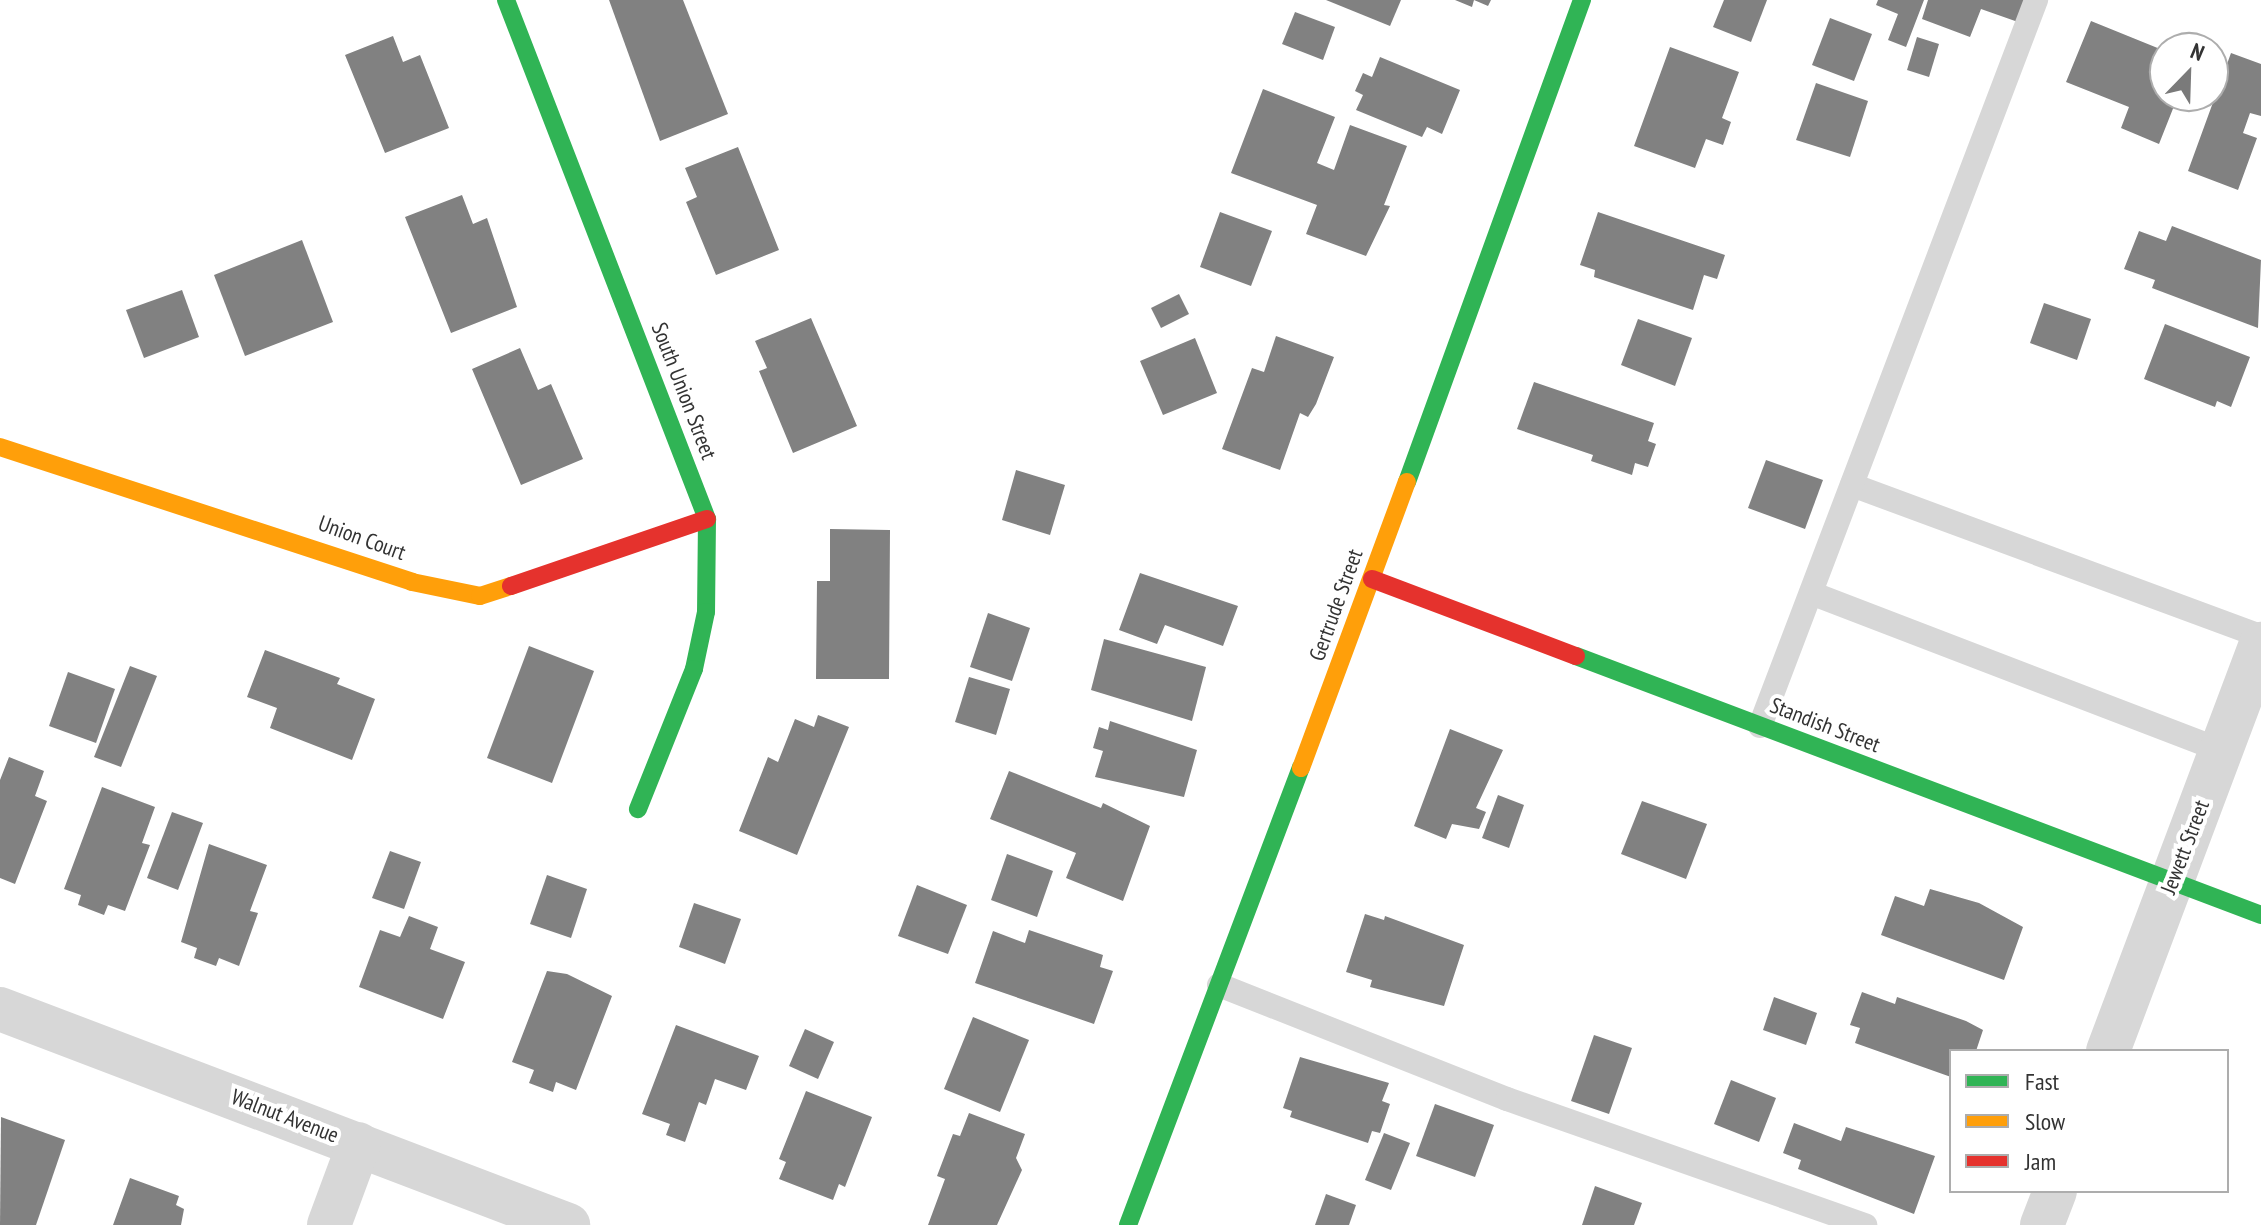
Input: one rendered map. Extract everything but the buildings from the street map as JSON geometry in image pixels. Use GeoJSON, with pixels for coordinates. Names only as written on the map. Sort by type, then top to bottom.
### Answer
{"type":"FeatureCollection","features":[{"type":"Feature","properties":{"kind":"street","name":"South Union Street"},"geometry":{"type":"LineString","coordinates":[[506,0],[707,519],[706,612],[694,669],[638,809]]}},
{"type":"Feature","properties":{"kind":"street","name":"Gertrude Street"},"geometry":{"type":"LineString","coordinates":[[1128,1225],[1372,579],[1582,0]]}},
{"type":"Feature","properties":{"kind":"street","name":"Union Court"},"geometry":{"type":"LineString","coordinates":[[0,447],[412,582],[480,596],[707,519]]}},
{"type":"Feature","properties":{"kind":"street","name":"Standish Street"},"geometry":{"type":"LineString","coordinates":[[1372,579],[2261,915]]}},
{"type":"Feature","properties":{"kind":"street","name":"Jewett Street"},"geometry":{"type":"LineString","coordinates":[[2109,1049],[2261,644]]}},
{"type":"Feature","properties":{"kind":"street","name":"Walnut Avenue"},"geometry":{"type":"LineString","coordinates":[[0,1009],[568,1225]]}},
{"type":"Feature","properties":{"kind":"street"},"geometry":{"type":"LineString","coordinates":[[329,1225],[359,1144]]}},
{"type":"Feature","properties":{"kind":"street"},"geometry":{"type":"LineString","coordinates":[[2042,1225],[2054,1193]]}},
{"type":"Feature","properties":{"kind":"lane"},"geometry":{"type":"LineString","coordinates":[[1760,726],[2036,0]]}},
{"type":"Feature","properties":{"kind":"lane"},"geometry":{"type":"LineString","coordinates":[[1852,485],[2261,636]]}},
{"type":"Feature","properties":{"kind":"lane"},"geometry":{"type":"LineString","coordinates":[[1811,593],[2221,750]]}},
{"type":"Feature","properties":{"kind":"lane"},"geometry":{"type":"LineString","coordinates":[[1219,985],[1507,1099],[1865,1225]]}},
{"type":"Feature","properties":{"kind":"traffic: fast"},"geometry":{"type":"LineString","coordinates":[[506,0],[707,519],[706,612],[694,669],[638,809]]}},
{"type":"Feature","properties":{"kind":"traffic: fast"},"geometry":{"type":"LineString","coordinates":[[1407,482],[1582,0]]}},
{"type":"Feature","properties":{"kind":"traffic: fast"},"geometry":{"type":"LineString","coordinates":[[1576,656],[2261,915]]}},
{"type":"Feature","properties":{"kind":"traffic: fast"},"geometry":{"type":"LineString","coordinates":[[1128,1225],[1301,768]]}},
{"type":"Feature","properties":{"kind":"traffic: slow"},"geometry":{"type":"LineString","coordinates":[[0,447],[412,582],[480,596],[511,586]]}},
{"type":"Feature","properties":{"kind":"traffic: slow"},"geometry":{"type":"LineString","coordinates":[[1301,768],[1407,482]]}},
{"type":"Feature","properties":{"kind":"traffic: jam"},"geometry":{"type":"LineString","coordinates":[[511,586],[707,519]]}},
{"type":"Feature","properties":{"kind":"traffic: jam"},"geometry":{"type":"LineString","coordinates":[[1372,579],[1576,656]]}}]}
